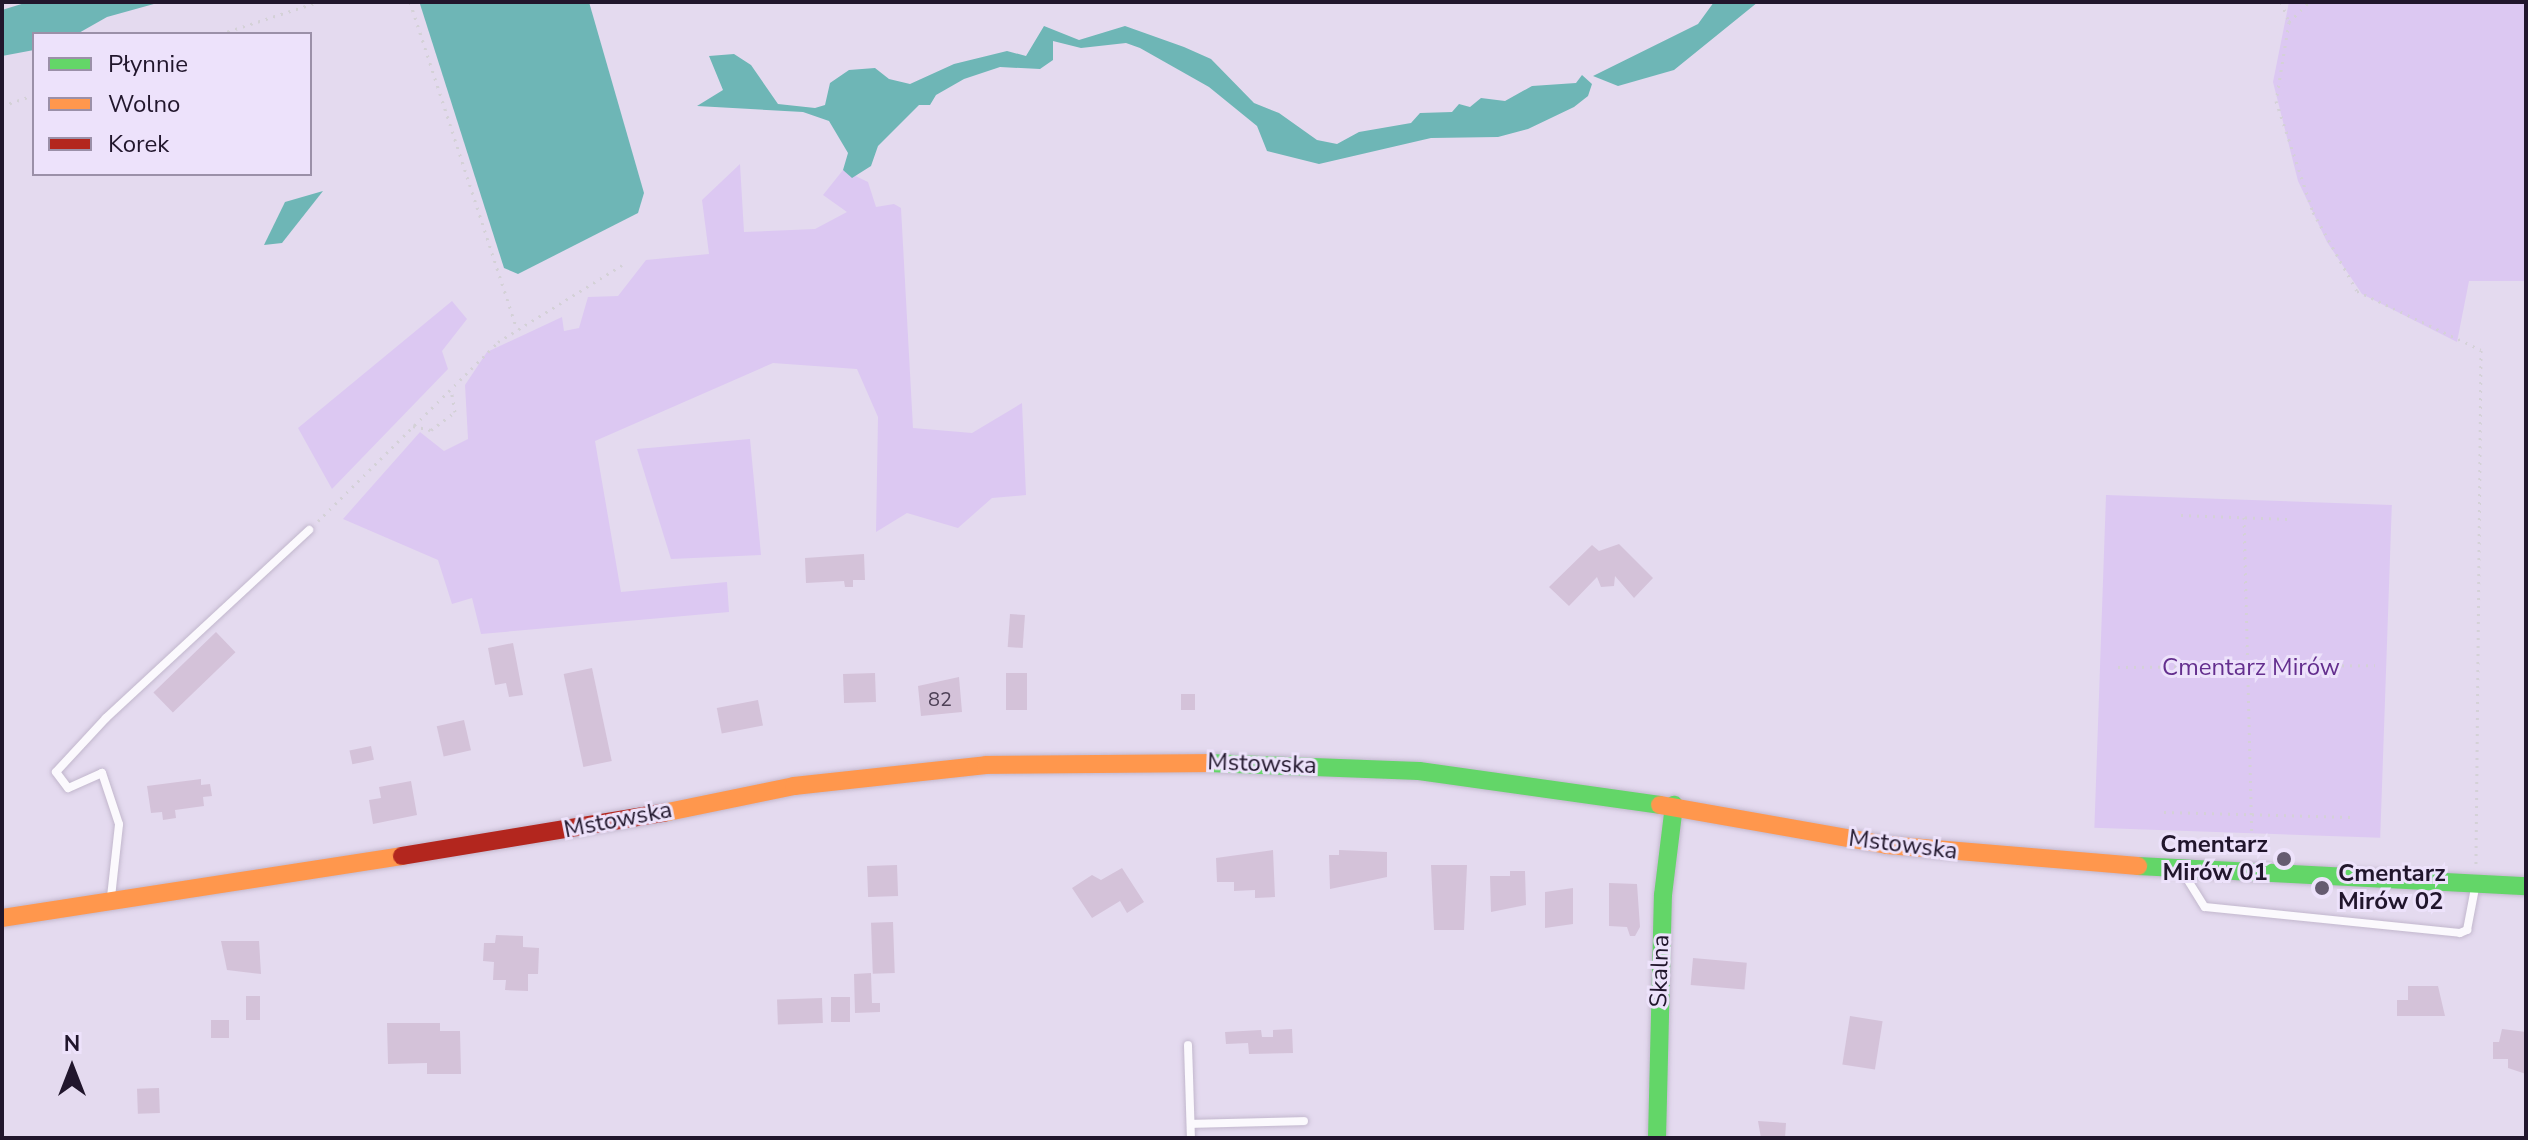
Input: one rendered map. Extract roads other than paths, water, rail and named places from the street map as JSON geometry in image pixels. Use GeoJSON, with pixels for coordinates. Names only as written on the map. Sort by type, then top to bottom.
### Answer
{"type":"FeatureCollection","features":[{"type":"Feature","properties":{"kind":"street","name":"Mstowska"},"geometry":{"type":"LineString","coordinates":[[2,918],[111,898],[592,827],[794,786],[986,765],[1148,760],[1419,771],[1674,805],[1887,845],[2182,870],[2526,886]]}},
{"type":"Feature","properties":{"kind":"street","name":"Skalna"},"geometry":{"type":"LineString","coordinates":[[1657,1138],[1663,895],[1674,805]]}},
{"type":"Feature","properties":{"kind":"lane"},"geometry":{"type":"LineString","coordinates":[[111,898],[119,824],[102,773],[68,788],[56,772],[106,718],[309,530]]}},
{"type":"Feature","properties":{"kind":"lane"},"geometry":{"type":"LineString","coordinates":[[2182,870],[2205,907],[2460,933],[2467,930],[2476,883]]}},
{"type":"Feature","properties":{"kind":"lane"},"geometry":{"type":"LineString","coordinates":[[1188,1045],[1191,1138]]}},
{"type":"Feature","properties":{"kind":"lane"},"geometry":{"type":"LineString","coordinates":[[1191,1124],[1304,1121]]}},
{"type":"Feature","properties":{"kind":"place","name":"Cmentarz Mirów 01"},"geometry":{"type":"Point","coordinates":[2284,859]}},
{"type":"Feature","properties":{"kind":"place","name":"Cmentarz Mirów 02"},"geometry":{"type":"Point","coordinates":[2322,888]}},
{"type":"Feature","properties":{"kind":"park label","name":"Cmentarz Mirów"},"geometry":{"type":"Point","coordinates":[2251,668]}}]}
